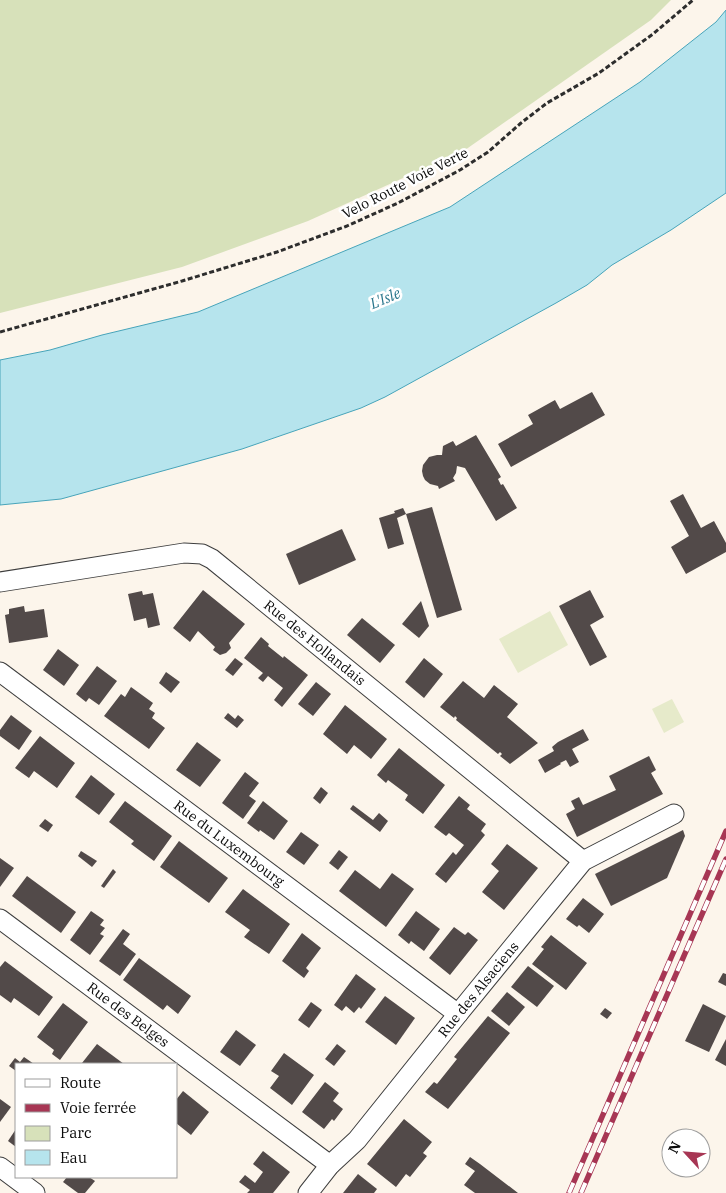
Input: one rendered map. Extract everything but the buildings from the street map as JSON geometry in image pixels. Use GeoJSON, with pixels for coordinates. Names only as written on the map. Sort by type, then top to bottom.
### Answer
{"type":"FeatureCollection","features":[{"type":"Feature","properties":{"kind":"street","name":"Rue des Hollandais"},"geometry":{"type":"LineString","coordinates":[[0,582],[184,553],[202,554],[212,559],[583,861]]}},
{"type":"Feature","properties":{"kind":"street","name":"Rue du Luxembourg"},"geometry":{"type":"LineString","coordinates":[[0,672],[458,1014]]}},
{"type":"Feature","properties":{"kind":"street","name":"Rue des Alsaciens"},"geometry":{"type":"LineString","coordinates":[[308,1193],[330,1165],[358,1140],[583,861],[674,814]]}},
{"type":"Feature","properties":{"kind":"street","name":"Rue des Belges"},"geometry":{"type":"LineString","coordinates":[[0,919],[330,1165]]}},
{"type":"Feature","properties":{"kind":"street"},"geometry":{"type":"LineString","coordinates":[[0,1167],[35,1193]]}},
{"type":"Feature","properties":{"kind":"path","name":"Velo Route Voie Verte"},"geometry":{"type":"LineString","coordinates":[[0,332],[182,281],[277,252],[347,226],[398,203],[460,170],[488,152],[547,103],[614,62],[693,0]]}},
{"type":"Feature","properties":{"kind":"green space"},"geometry":{"type":"Polygon","coordinates":[[[0,0],[671,0],[651,20],[465,150],[308,221],[182,267],[0,313],[0,0]]]}},
{"type":"Feature","properties":{"kind":"green space"},"geometry":{"type":"Polygon","coordinates":[[[550,611],[568,645],[518,673],[499,639],[550,611]]]}},
{"type":"Feature","properties":{"kind":"green space"},"geometry":{"type":"Polygon","coordinates":[[[672,699],[684,722],[664,733],[652,709],[672,699]]]}},
{"type":"Feature","properties":{"kind":"water","name":"L'Isle"},"geometry":{"type":"Polygon","coordinates":[[[726,10],[726,193],[671,230],[612,265],[587,285],[385,397],[361,408],[242,449],[61,499],[0,505],[0,360],[50,350],[102,335],[198,312],[450,207],[640,82],[716,22],[726,10]]]}},
{"type":"Feature","properties":{"kind":"railway"},"geometry":{"type":"LineString","coordinates":[[569,1193],[726,831]]}},
{"type":"Feature","properties":{"kind":"railway"},"geometry":{"type":"LineString","coordinates":[[581,1193],[726,859]]}}]}
